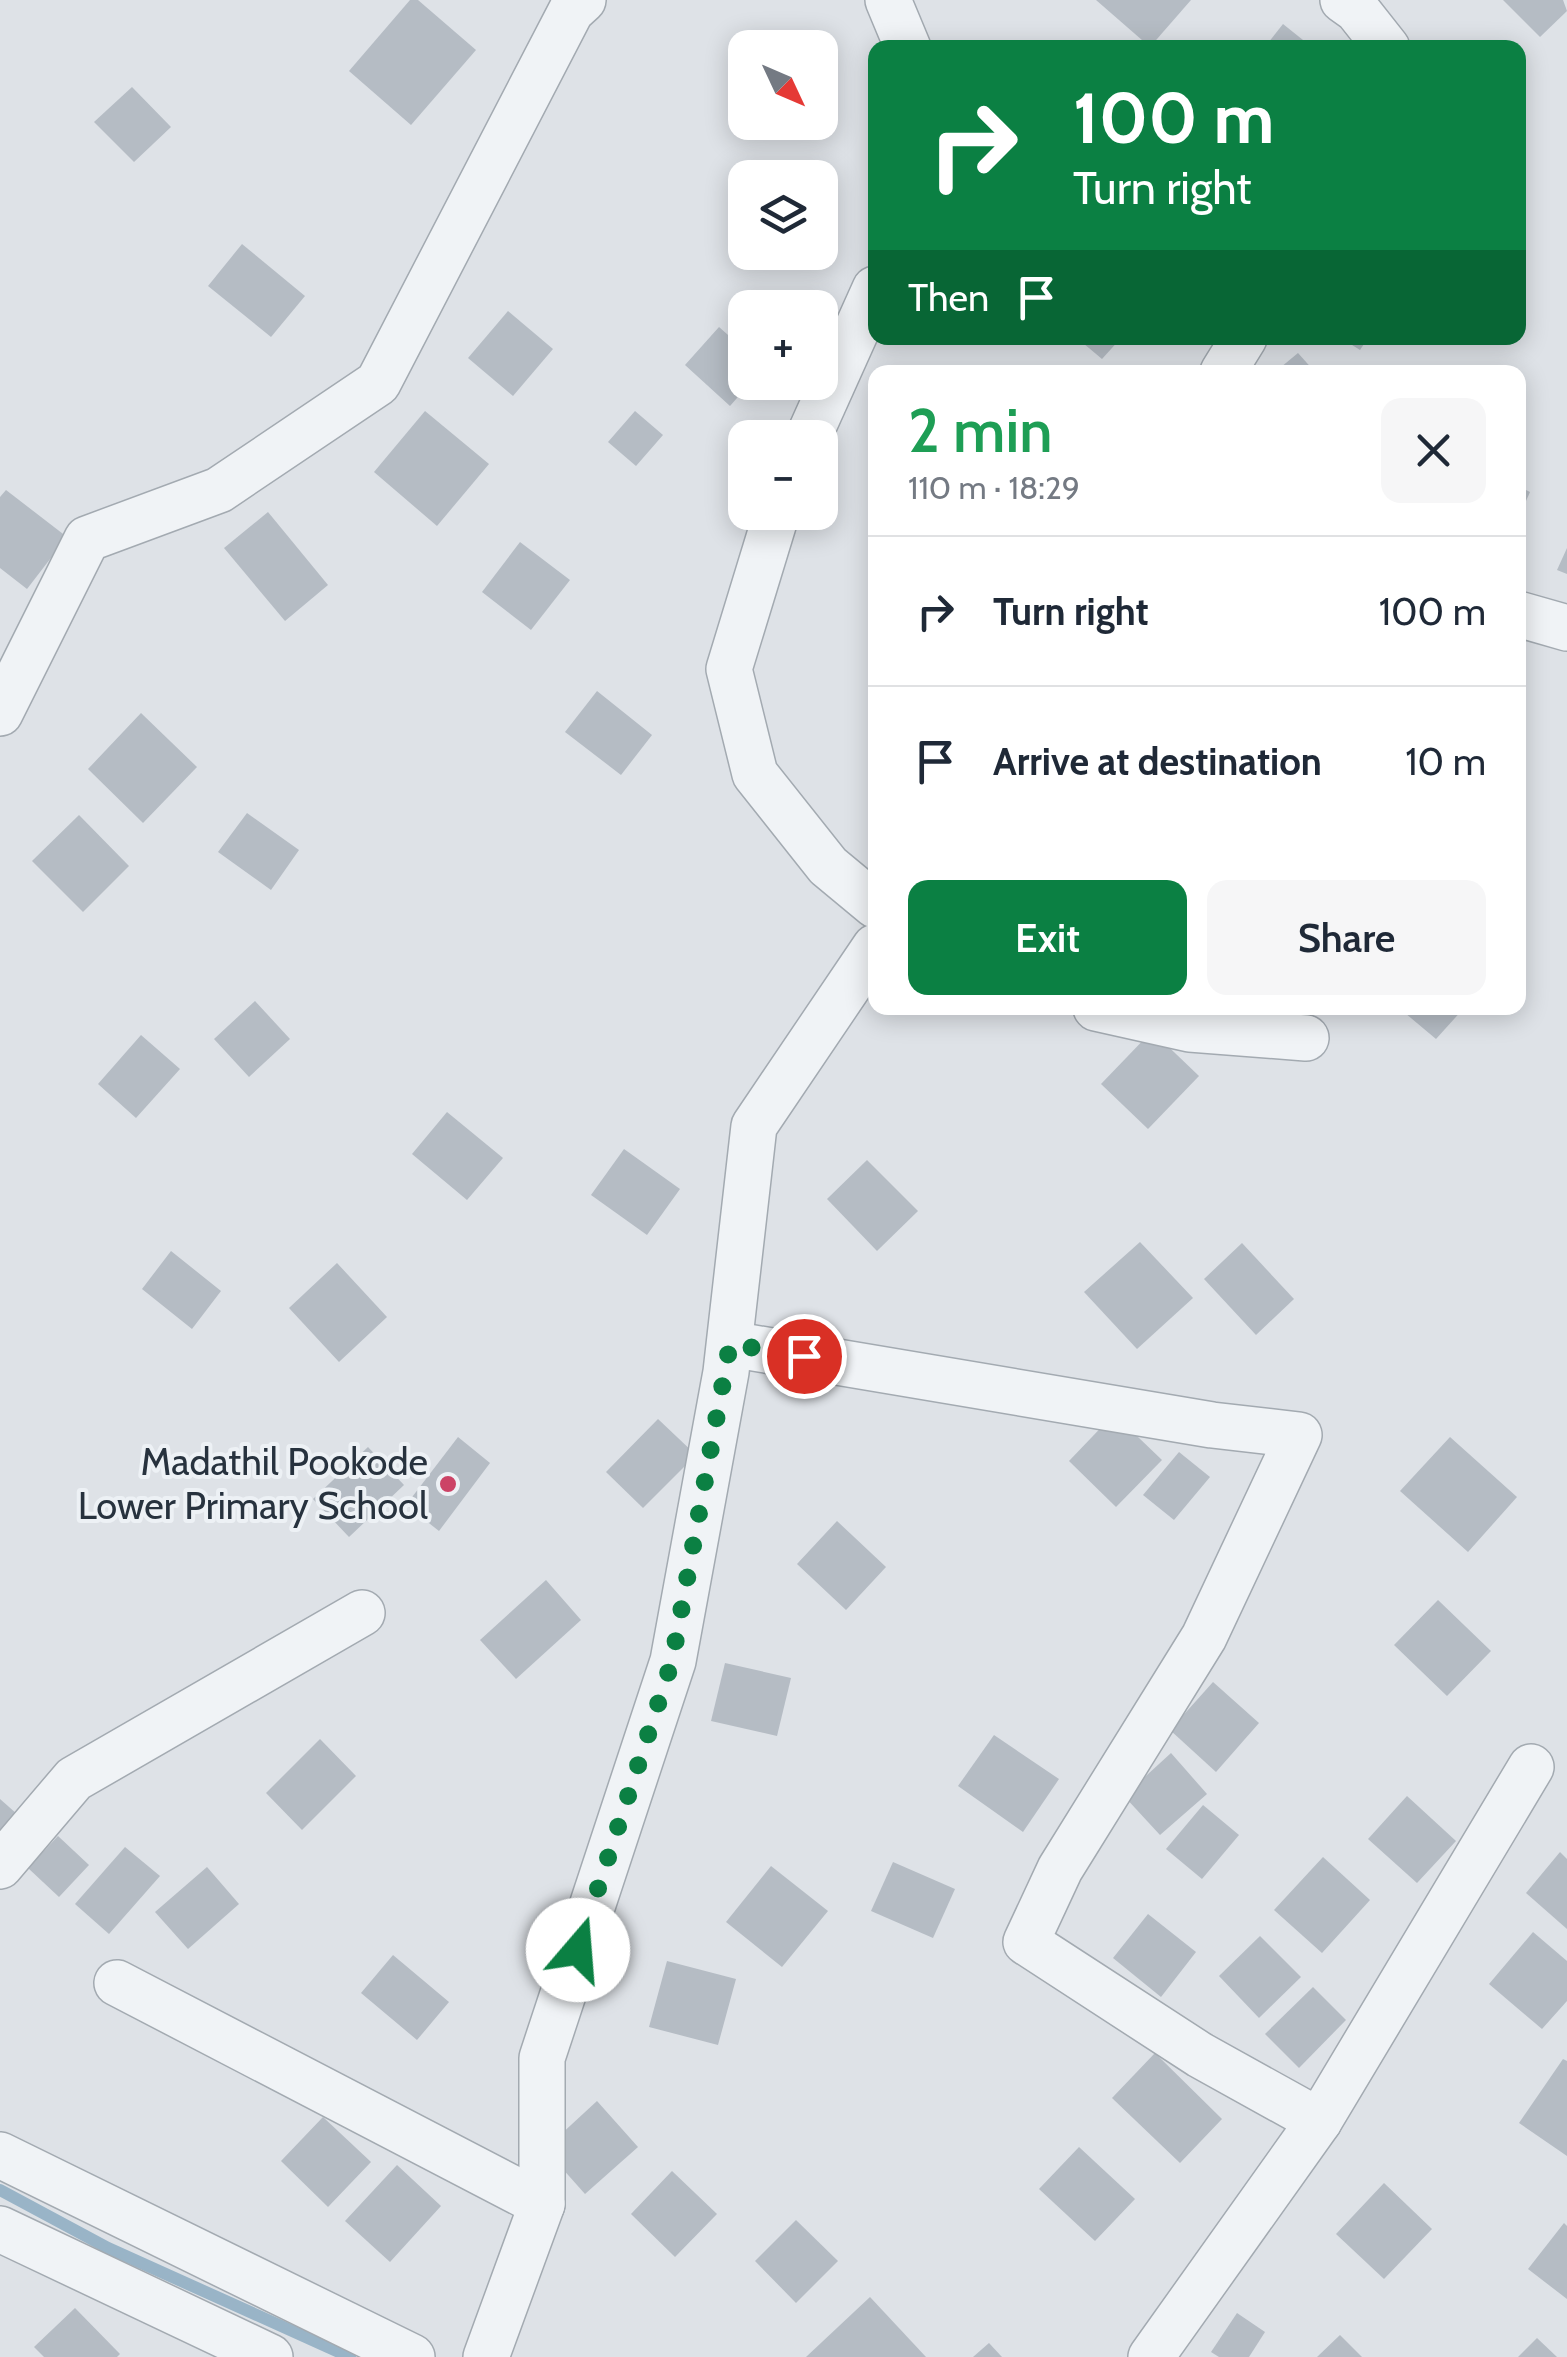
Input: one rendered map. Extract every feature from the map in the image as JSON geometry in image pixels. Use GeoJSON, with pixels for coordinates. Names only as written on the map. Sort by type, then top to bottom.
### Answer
{"type":"FeatureCollection","features":[{"type":"Feature","properties":{"kind":"street"},"geometry":{"type":"LineString","coordinates":[[0,714],[87,540],[220,490],[378,383],[571,11],[584,0]]}},
{"type":"Feature","properties":{"kind":"street"},"geometry":{"type":"LineString","coordinates":[[888,0],[905,40]]}},
{"type":"Feature","properties":{"kind":"street"},"geometry":{"type":"LineString","coordinates":[[1342,0],[1357,10],[1381,40]]}},
{"type":"Feature","properties":{"kind":"street"},"geometry":{"type":"LineString","coordinates":[[816,420],[868,305]]}},
{"type":"Feature","properties":{"kind":"street"},"geometry":{"type":"LineString","coordinates":[[772,530],[730,670],[755,774],[828,866],[868,898]]}},
{"type":"Feature","properties":{"kind":"street"},"geometry":{"type":"LineString","coordinates":[[1526,616],[1567,628]]}},
{"type":"Feature","properties":{"kind":"street"},"geometry":{"type":"LineString","coordinates":[[486,2357],[542,2204],[542,2058],[672,1661],[730,1344],[754,1126],[868,957]]}},
{"type":"Feature","properties":{"kind":"street"},"geometry":{"type":"LineString","coordinates":[[1126,1015],[1190,1030],[1306,1038]]}},
{"type":"Feature","properties":{"kind":"street"},"geometry":{"type":"LineString","coordinates":[[730,1344],[1212,1426],[1299,1434],[1204,1637],[1060,1869],[1026,1942],[1200,2055],[1319,2121]]}},
{"type":"Feature","properties":{"kind":"street"},"geometry":{"type":"LineString","coordinates":[[0,1866],[74,1778],[362,1613]]}},
{"type":"Feature","properties":{"kind":"street"},"geometry":{"type":"LineString","coordinates":[[1151,2357],[1319,2121],[1531,1767]]}},
{"type":"Feature","properties":{"kind":"street"},"geometry":{"type":"LineString","coordinates":[[117,1983],[542,2204]]}},
{"type":"Feature","properties":{"kind":"street"},"geometry":{"type":"LineString","coordinates":[[0,2156],[412,2357]]}},
{"type":"Feature","properties":{"kind":"street"},"geometry":{"type":"LineString","coordinates":[[0,2229],[270,2357]]}},
{"type":"Feature","properties":{"kind":"building"},"geometry":{"type":"Polygon","coordinates":[[[410,0],[418,0],[476,50],[411,125],[349,71],[410,0]]]}},
{"type":"Feature","properties":{"kind":"building"},"geometry":{"type":"Polygon","coordinates":[[[1096,0],[1191,0],[1156,40],[1142,40],[1096,0]]]}},
{"type":"Feature","properties":{"kind":"building"},"geometry":{"type":"Polygon","coordinates":[[[1503,0],[1563,0],[1567,11],[1540,37],[1503,0]]]}},
{"type":"Feature","properties":{"kind":"building"},"geometry":{"type":"Polygon","coordinates":[[[1283,24],[1303,40],[1270,40],[1283,24]]]}},
{"type":"Feature","properties":{"kind":"building"},"geometry":{"type":"Polygon","coordinates":[[[132,87],[171,127],[134,162],[94,122],[132,87]]]}},
{"type":"Feature","properties":{"kind":"building"},"geometry":{"type":"Polygon","coordinates":[[[242,244],[305,296],[271,337],[208,286],[242,244]]]}},
{"type":"Feature","properties":{"kind":"building"},"geometry":{"type":"Polygon","coordinates":[[[508,311],[553,349],[513,396],[468,358],[508,311]]]}},
{"type":"Feature","properties":{"kind":"building"},"geometry":{"type":"Polygon","coordinates":[[[719,327],[728,335],[728,400],[735,400],[730,406],[685,365],[719,327]]]}},
{"type":"Feature","properties":{"kind":"building"},"geometry":{"type":"Polygon","coordinates":[[[1085,345],[1115,345],[1102,359],[1085,345]]]}},
{"type":"Feature","properties":{"kind":"building"},"geometry":{"type":"Polygon","coordinates":[[[1298,353],[1309,365],[1283,365],[1298,353]]]}},
{"type":"Feature","properties":{"kind":"building"},"geometry":{"type":"Polygon","coordinates":[[[425,411],[489,464],[437,526],[374,472],[425,411]]]}},
{"type":"Feature","properties":{"kind":"building"},"geometry":{"type":"Polygon","coordinates":[[[635,411],[663,435],[636,466],[608,442],[635,411]]]}},
{"type":"Feature","properties":{"kind":"building"},"geometry":{"type":"Polygon","coordinates":[[[6,490],[67,537],[27,589],[0,568],[0,497],[6,490]]]}},
{"type":"Feature","properties":{"kind":"building"},"geometry":{"type":"Polygon","coordinates":[[[268,512],[328,585],[285,621],[224,548],[268,512]]]}},
{"type":"Feature","properties":{"kind":"building"},"geometry":{"type":"Polygon","coordinates":[[[520,542],[570,580],[531,630],[482,592],[520,542]]]}},
{"type":"Feature","properties":{"kind":"building"},"geometry":{"type":"Polygon","coordinates":[[[1567,548],[1567,574],[1557,570],[1567,548]]]}},
{"type":"Feature","properties":{"kind":"building"},"geometry":{"type":"Polygon","coordinates":[[[597,691],[652,735],[621,775],[565,732],[597,691]]]}},
{"type":"Feature","properties":{"kind":"building"},"geometry":{"type":"Polygon","coordinates":[[[141,713],[197,767],[143,823],[88,769],[141,713]]]}},
{"type":"Feature","properties":{"kind":"building"},"geometry":{"type":"Polygon","coordinates":[[[247,813],[299,850],[271,890],[218,852],[247,813]]]}},
{"type":"Feature","properties":{"kind":"building"},"geometry":{"type":"Polygon","coordinates":[[[79,815],[129,866],[83,912],[32,861],[79,815]]]}},
{"type":"Feature","properties":{"kind":"building"},"geometry":{"type":"Polygon","coordinates":[[[255,1001],[290,1039],[249,1077],[214,1039],[255,1001]]]}},
{"type":"Feature","properties":{"kind":"building"},"geometry":{"type":"Polygon","coordinates":[[[1407,1015],[1458,1015],[1436,1039],[1407,1015]]]}},
{"type":"Feature","properties":{"kind":"building"},"geometry":{"type":"Polygon","coordinates":[[[1152,1031],[1199,1076],[1148,1129],[1101,1084],[1152,1031]]]}},
{"type":"Feature","properties":{"kind":"building"},"geometry":{"type":"Polygon","coordinates":[[[141,1035],[180,1069],[136,1118],[98,1084],[141,1035]]]}},
{"type":"Feature","properties":{"kind":"building"},"geometry":{"type":"Polygon","coordinates":[[[447,1112],[503,1158],[467,1200],[412,1154],[447,1112]]]}},
{"type":"Feature","properties":{"kind":"building"},"geometry":{"type":"Polygon","coordinates":[[[624,1149],[680,1189],[647,1235],[591,1195],[624,1149]]]}},
{"type":"Feature","properties":{"kind":"building"},"geometry":{"type":"Polygon","coordinates":[[[867,1160],[918,1211],[877,1251],[827,1199],[867,1160]]]}},
{"type":"Feature","properties":{"kind":"building"},"geometry":{"type":"Polygon","coordinates":[[[1140,1242],[1193,1298],[1137,1349],[1084,1292],[1140,1242]]]}},
{"type":"Feature","properties":{"kind":"building"},"geometry":{"type":"Polygon","coordinates":[[[1242,1243],[1294,1299],[1256,1335],[1204,1279],[1242,1243]]]}},
{"type":"Feature","properties":{"kind":"building"},"geometry":{"type":"Polygon","coordinates":[[[171,1251],[221,1291],[192,1329],[142,1289],[171,1251]]]}},
{"type":"Feature","properties":{"kind":"building"},"geometry":{"type":"Polygon","coordinates":[[[337,1263],[387,1317],[339,1362],[289,1308],[337,1263]]]}},
{"type":"Feature","properties":{"kind":"building"},"geometry":{"type":"Polygon","coordinates":[[[1114,1414],[1162,1460],[1116,1507],[1069,1461],[1114,1414]]]}},
{"type":"Feature","properties":{"kind":"building"},"geometry":{"type":"Polygon","coordinates":[[[658,1419],[696,1455],[643,1508],[606,1472],[658,1419]]]}},
{"type":"Feature","properties":{"kind":"building","name":"Madathil Pookode Lower Primary School"},"geometry":{"type":"Polygon","coordinates":[[[458,1437],[490,1463],[439,1531],[406,1505],[458,1437]]]}},
{"type":"Feature","properties":{"kind":"building"},"geometry":{"type":"Polygon","coordinates":[[[1450,1437],[1517,1497],[1468,1552],[1400,1491],[1450,1437]]]}},
{"type":"Feature","properties":{"kind":"building"},"geometry":{"type":"Polygon","coordinates":[[[368,1447],[404,1485],[349,1537],[313,1499],[368,1447]]]}},
{"type":"Feature","properties":{"kind":"building"},"geometry":{"type":"Polygon","coordinates":[[[1179,1452],[1210,1477],[1174,1520],[1143,1495],[1179,1452]]]}},
{"type":"Feature","properties":{"kind":"building"},"geometry":{"type":"Polygon","coordinates":[[[837,1521],[886,1567],[846,1610],[797,1564],[837,1521]]]}},
{"type":"Feature","properties":{"kind":"building"},"geometry":{"type":"Polygon","coordinates":[[[546,1580],[581,1620],[516,1679],[480,1640],[546,1580]]]}},
{"type":"Feature","properties":{"kind":"building"},"geometry":{"type":"Polygon","coordinates":[[[1438,1600],[1491,1651],[1447,1696],[1394,1645],[1438,1600]]]}},
{"type":"Feature","properties":{"kind":"building"},"geometry":{"type":"Polygon","coordinates":[[[725,1663],[791,1678],[777,1736],[711,1721],[725,1663]]]}},
{"type":"Feature","properties":{"kind":"building"},"geometry":{"type":"Polygon","coordinates":[[[1213,1682],[1259,1723],[1216,1772],[1170,1730],[1213,1682]]]}},
{"type":"Feature","properties":{"kind":"building"},"geometry":{"type":"Polygon","coordinates":[[[994,1735],[1059,1779],[1023,1832],[958,1786],[994,1735]]]}},
{"type":"Feature","properties":{"kind":"building"},"geometry":{"type":"Polygon","coordinates":[[[320,1739],[356,1776],[302,1830],[266,1793],[320,1739]]]}},
{"type":"Feature","properties":{"kind":"building"},"geometry":{"type":"Polygon","coordinates":[[[1171,1753],[1207,1794],[1160,1835],[1124,1796],[1171,1753]]]}},
{"type":"Feature","properties":{"kind":"building"},"geometry":{"type":"Polygon","coordinates":[[[1407,1796],[1456,1841],[1417,1883],[1368,1839],[1407,1796]]]}},
{"type":"Feature","properties":{"kind":"building"},"geometry":{"type":"Polygon","coordinates":[[[0,1799],[17,1814],[0,1835],[0,1799]]]}},
{"type":"Feature","properties":{"kind":"building"},"geometry":{"type":"Polygon","coordinates":[[[1203,1805],[1239,1835],[1202,1879],[1166,1849],[1203,1805]]]}},
{"type":"Feature","properties":{"kind":"building"},"geometry":{"type":"Polygon","coordinates":[[[58,1836],[89,1865],[59,1897],[28,1868],[58,1836]]]}},
{"type":"Feature","properties":{"kind":"building"},"geometry":{"type":"Polygon","coordinates":[[[125,1847],[160,1876],[109,1934],[75,1904],[125,1847]]]}},
{"type":"Feature","properties":{"kind":"building"},"geometry":{"type":"Polygon","coordinates":[[[1560,1852],[1567,1859],[1567,1929],[1526,1893],[1560,1852]]]}},
{"type":"Feature","properties":{"kind":"building"},"geometry":{"type":"Polygon","coordinates":[[[1323,1857],[1370,1900],[1322,1953],[1274,1910],[1323,1857]]]}},
{"type":"Feature","properties":{"kind":"building"},"geometry":{"type":"Polygon","coordinates":[[[893,1862],[955,1889],[933,1938],[871,1911],[893,1862]]]}},
{"type":"Feature","properties":{"kind":"building"},"geometry":{"type":"Polygon","coordinates":[[[771,1866],[828,1911],[782,1967],[726,1922],[771,1866]]]}},
{"type":"Feature","properties":{"kind":"building"},"geometry":{"type":"Polygon","coordinates":[[[207,1867],[239,1904],[188,1949],[155,1912],[207,1867]]]}},
{"type":"Feature","properties":{"kind":"building"},"geometry":{"type":"Polygon","coordinates":[[[1148,1914],[1196,1952],[1161,1997],[1113,1958],[1148,1914]]]}},
{"type":"Feature","properties":{"kind":"building"},"geometry":{"type":"Polygon","coordinates":[[[1533,1932],[1567,1961],[1567,2001],[1542,2029],[1489,1984],[1533,1932]]]}},
{"type":"Feature","properties":{"kind":"building"},"geometry":{"type":"Polygon","coordinates":[[[1260,1936],[1301,1977],[1259,2018],[1219,1976],[1260,1936]]]}},
{"type":"Feature","properties":{"kind":"building"},"geometry":{"type":"Polygon","coordinates":[[[393,1955],[449,2002],[417,2040],[361,1993],[393,1955]]]}},
{"type":"Feature","properties":{"kind":"building"},"geometry":{"type":"Polygon","coordinates":[[[667,1961],[736,1979],[718,2045],[649,2027],[667,1961]]]}},
{"type":"Feature","properties":{"kind":"building"},"geometry":{"type":"Polygon","coordinates":[[[1313,1987],[1346,2020],[1299,2068],[1265,2034],[1313,1987]]]}},
{"type":"Feature","properties":{"kind":"building"},"geometry":{"type":"Polygon","coordinates":[[[1155,2053],[1222,2119],[1180,2163],[1112,2098],[1155,2053]]]}},
{"type":"Feature","properties":{"kind":"building"},"geometry":{"type":"Polygon","coordinates":[[[1563,2059],[1567,2061],[1567,2156],[1519,2123],[1563,2059]]]}},
{"type":"Feature","properties":{"kind":"building"},"geometry":{"type":"Polygon","coordinates":[[[597,2101],[638,2147],[585,2194],[545,2149],[597,2101]]]}},
{"type":"Feature","properties":{"kind":"building"},"geometry":{"type":"Polygon","coordinates":[[[323,2117],[371,2162],[328,2207],[281,2161],[323,2117]]]}},
{"type":"Feature","properties":{"kind":"building"},"geometry":{"type":"Polygon","coordinates":[[[1079,2147],[1135,2199],[1095,2241],[1039,2189],[1079,2147]]]}},
{"type":"Feature","properties":{"kind":"building"},"geometry":{"type":"Polygon","coordinates":[[[397,2165],[441,2206],[390,2262],[345,2221],[397,2165]]]}},
{"type":"Feature","properties":{"kind":"building"},"geometry":{"type":"Polygon","coordinates":[[[672,2171],[717,2214],[675,2257],[631,2214],[672,2171]]]}},
{"type":"Feature","properties":{"kind":"building"},"geometry":{"type":"Polygon","coordinates":[[[1384,2183],[1432,2229],[1384,2279],[1336,2234],[1384,2183]]]}},
{"type":"Feature","properties":{"kind":"building"},"geometry":{"type":"Polygon","coordinates":[[[796,2220],[838,2261],[796,2303],[755,2261],[796,2220]]]}},
{"type":"Feature","properties":{"kind":"building"},"geometry":{"type":"Polygon","coordinates":[[[1564,2223],[1567,2226],[1567,2299],[1528,2269],[1564,2223]]]}},
{"type":"Feature","properties":{"kind":"building"},"geometry":{"type":"Polygon","coordinates":[[[870,2297],[926,2357],[806,2357],[870,2297]]]}},
{"type":"Feature","properties":{"kind":"building"},"geometry":{"type":"Polygon","coordinates":[[[75,2308],[120,2354],[117,2357],[44,2357],[34,2347],[75,2308]]]}},
{"type":"Feature","properties":{"kind":"building"},"geometry":{"type":"Polygon","coordinates":[[[1237,2313],[1265,2332],[1249,2357],[1219,2357],[1211,2352],[1237,2313]]]}},
{"type":"Feature","properties":{"kind":"building"},"geometry":{"type":"Polygon","coordinates":[[[1340,2335],[1362,2357],[1317,2357],[1340,2335]]]}},
{"type":"Feature","properties":{"kind":"building"},"geometry":{"type":"Polygon","coordinates":[[[1537,2338],[1557,2357],[1518,2357],[1537,2338]]]}},
{"type":"Feature","properties":{"kind":"building"},"geometry":{"type":"Polygon","coordinates":[[[989,2343],[1002,2357],[973,2357],[989,2343]]]}},
{"type":"Feature","properties":{"kind":"waterway"},"geometry":{"type":"LineString","coordinates":[[0,2190],[108,2248],[350,2357]]}},
{"type":"Feature","properties":{"kind":"place","name":"Madathil Pookode Lower Primary School"},"geometry":{"type":"Point","coordinates":[448,1484]}},
{"type":"Feature","properties":{"kind":"route"},"geometry":{"type":"LineString","coordinates":[[578,1950],[672,1661],[710,1470],[730,1344],[804,1356]]}}]}
